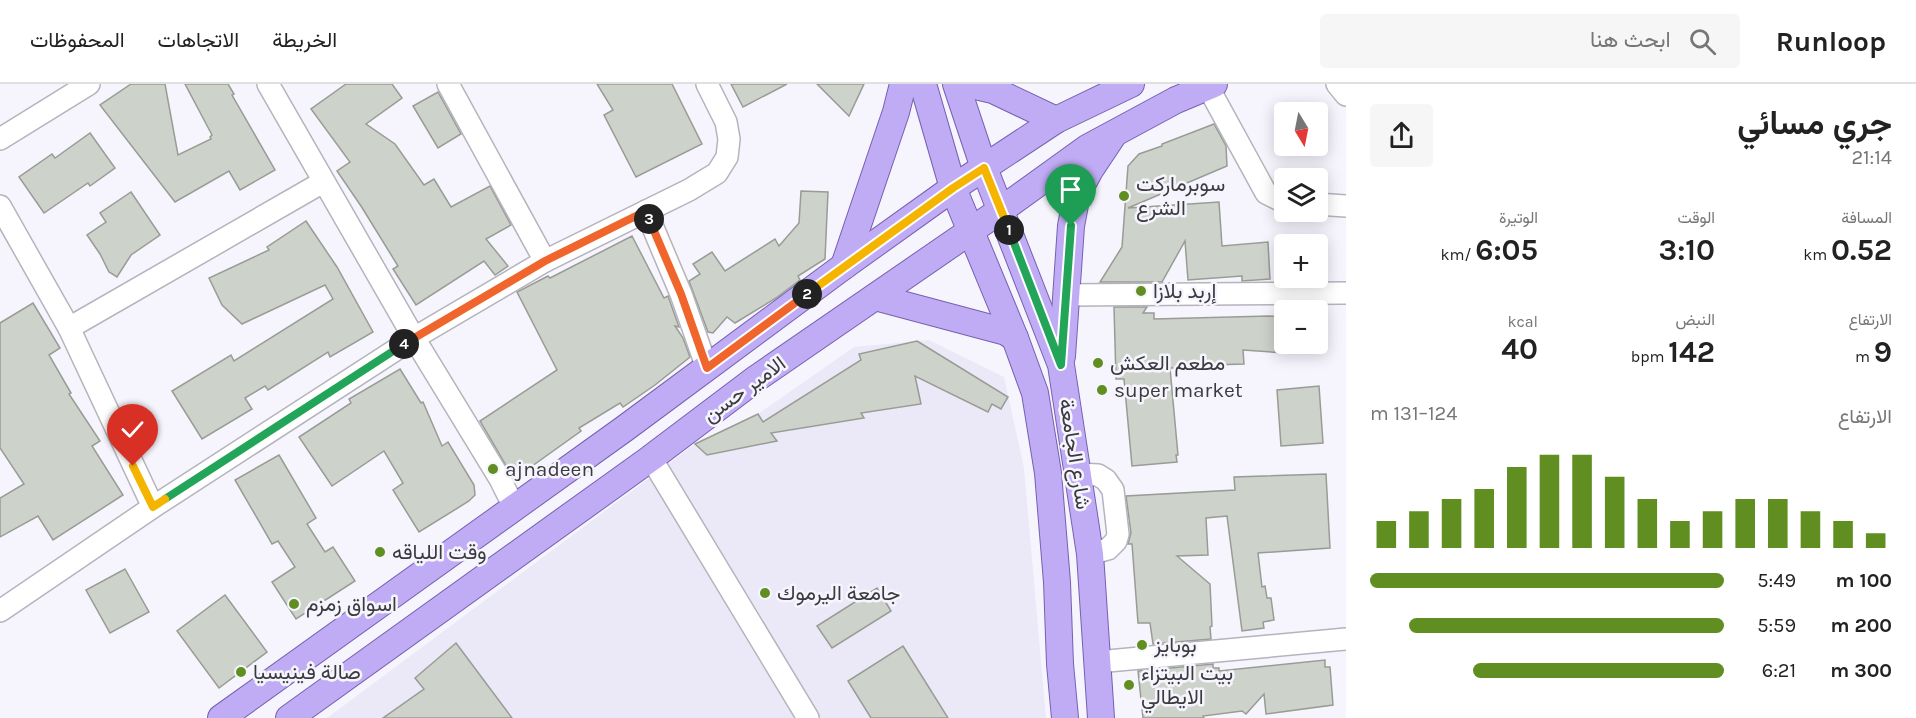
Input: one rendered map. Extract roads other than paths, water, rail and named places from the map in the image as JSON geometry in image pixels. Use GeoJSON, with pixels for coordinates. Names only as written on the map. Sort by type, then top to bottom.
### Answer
{"type":"FeatureCollection","features":[{"type":"Feature","properties":{"kind":"main road"},"geometry":{"type":"LineString","coordinates":[[844,266],[896,112],[903,84]]}},
{"type":"Feature","properties":{"kind":"main road","name":"شارع الجامعة"},"geometry":{"type":"LineString","coordinates":[[923,84],[953,188],[1015,338],[1035,393],[1048,473],[1065,718]]}},
{"type":"Feature","properties":{"kind":"main road","name":"شارع الجامعة"},"geometry":{"type":"LineString","coordinates":[[956,84],[984,168],[1061,365],[1090,554],[1101,718]]}},
{"type":"Feature","properties":{"kind":"main road"},"geometry":{"type":"LineString","coordinates":[[967,84],[993,90],[1056,120]]}},
{"type":"Feature","properties":{"kind":"main road","name":"الامير حسن"},"geometry":{"type":"LineString","coordinates":[[221,718],[624,429],[953,188],[1056,120],[1131,84]]}},
{"type":"Feature","properties":{"kind":"main road","name":"الامير حسن"},"geometry":{"type":"LineString","coordinates":[[289,718],[651,458],[756,378],[1001,210],[1087,148],[1176,100],[1211,85]]}},
{"type":"Feature","properties":{"kind":"main road"},"geometry":{"type":"LineString","coordinates":[[1061,365],[1071,226],[1077,194],[1117,130]]}},
{"type":"Feature","properties":{"kind":"main road"},"geometry":{"type":"LineString","coordinates":[[875,297],[1006,332],[1015,338]]}},
{"type":"Feature","properties":{"kind":"street"},"geometry":{"type":"LineString","coordinates":[[0,139],[88,84]]}},
{"type":"Feature","properties":{"kind":"street"},"geometry":{"type":"LineString","coordinates":[[268,84],[414,338],[500,479],[514,507]]}},
{"type":"Feature","properties":{"kind":"street"},"geometry":{"type":"LineString","coordinates":[[448,84],[545,261]]}},
{"type":"Feature","properties":{"kind":"street"},"geometry":{"type":"LineString","coordinates":[[0,611],[153,507],[414,338],[545,261],[689,190],[717,173],[727,157],[729,139],[726,122],[707,84]]}},
{"type":"Feature","properties":{"kind":"street"},"geometry":{"type":"LineString","coordinates":[[1336,84],[1346,94]]}},
{"type":"Feature","properties":{"kind":"street"},"geometry":{"type":"LineString","coordinates":[[1211,85],[1266,193],[1274,197]]}},
{"type":"Feature","properties":{"kind":"street"},"geometry":{"type":"LineString","coordinates":[[69,328],[323,182]]}},
{"type":"Feature","properties":{"kind":"street"},"geometry":{"type":"LineString","coordinates":[[1328,205],[1346,206]]}},
{"type":"Feature","properties":{"kind":"street"},"geometry":{"type":"LineString","coordinates":[[0,206],[69,328],[153,507]]}},
{"type":"Feature","properties":{"kind":"street"},"geometry":{"type":"LineString","coordinates":[[646,211],[681,294],[707,368]]}},
{"type":"Feature","properties":{"kind":"street"},"geometry":{"type":"LineString","coordinates":[[1066,295],[1346,293]]}},
{"type":"Feature","properties":{"kind":"street"},"geometry":{"type":"LineString","coordinates":[[651,458],[808,718]]}},
{"type":"Feature","properties":{"kind":"street"},"geometry":{"type":"LineString","coordinates":[[1097,662],[1346,639]]}},
{"type":"Feature","properties":{"kind":"place","name":"سوبرماركت الشرع"},"geometry":{"type":"Point","coordinates":[1124,196]}},
{"type":"Feature","properties":{"kind":"place","name":"إربد بلازا"},"geometry":{"type":"Point","coordinates":[1141,291]}},
{"type":"Feature","properties":{"kind":"place","name":"مطعم العكش"},"geometry":{"type":"Point","coordinates":[1098,363]}},
{"type":"Feature","properties":{"kind":"place","name":"super market"},"geometry":{"type":"Point","coordinates":[1102,390]}},
{"type":"Feature","properties":{"kind":"place","name":"ajnadeen"},"geometry":{"type":"Point","coordinates":[493,469]}},
{"type":"Feature","properties":{"kind":"place","name":"وقت اللياقه"},"geometry":{"type":"Point","coordinates":[380,552]}},
{"type":"Feature","properties":{"kind":"place","name":"جامعة اليرموك"},"geometry":{"type":"Point","coordinates":[765,593]}},
{"type":"Feature","properties":{"kind":"place","name":"اسواق زمزم"},"geometry":{"type":"Point","coordinates":[294,604]}},
{"type":"Feature","properties":{"kind":"place","name":"بوبايز"},"geometry":{"type":"Point","coordinates":[1142,645]}},
{"type":"Feature","properties":{"kind":"place","name":"صالة فينيسيا"},"geometry":{"type":"Point","coordinates":[241,672]}},
{"type":"Feature","properties":{"kind":"place","name":"بيت البيتزاء الايطالي"},"geometry":{"type":"Point","coordinates":[1129,685]}}]}
